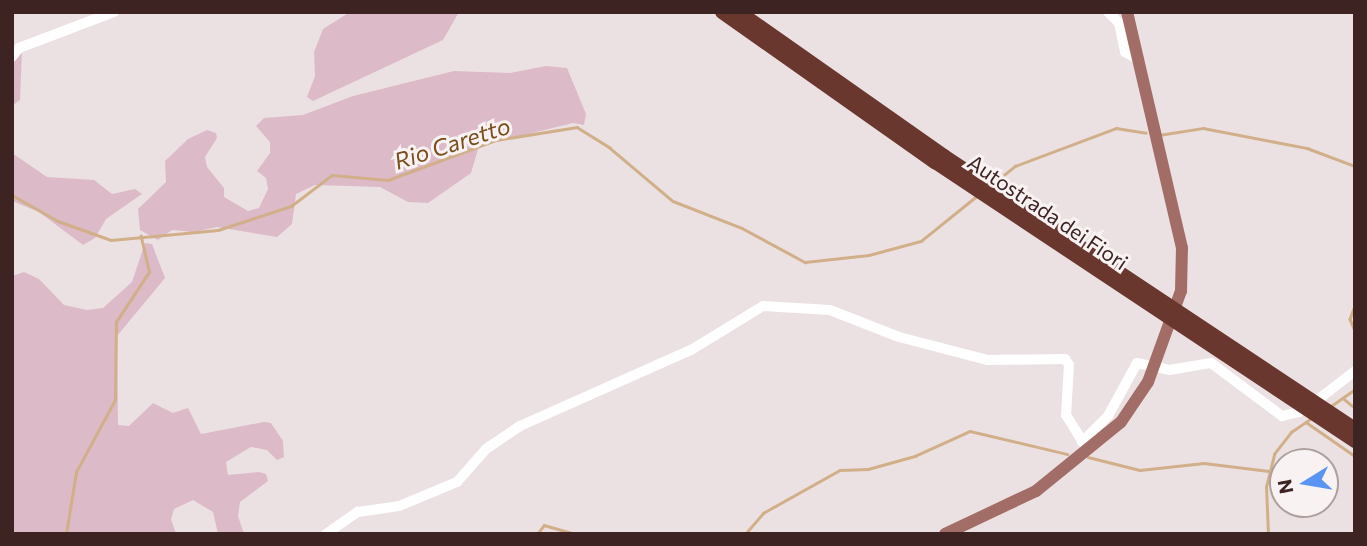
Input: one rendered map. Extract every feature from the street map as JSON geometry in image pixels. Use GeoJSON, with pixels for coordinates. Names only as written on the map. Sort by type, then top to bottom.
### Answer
{"type":"FeatureCollection","features":[{"type":"Feature","properties":{"kind":"highway","name":"Autostrada dei Fiori"},"geometry":{"type":"LineString","coordinates":[[722,12],[993,202],[1355,442]]}},
{"type":"Feature","properties":{"kind":"highway","name":"Autostrada dei Fiori"},"geometry":{"type":"LineString","coordinates":[[739,12],[944,156],[1355,429]]}},
{"type":"Feature","properties":{"kind":"main road"},"geometry":{"type":"LineString","coordinates":[[945,534],[1036,491],[1084,446],[1130,413],[1147,382],[1181,290],[1182,248],[1127,12]]}},
{"type":"Feature","properties":{"kind":"street"},"geometry":{"type":"LineString","coordinates":[[12,57],[19,48],[114,12]]}},
{"type":"Feature","properties":{"kind":"street"},"geometry":{"type":"LineString","coordinates":[[1108,12],[1119,23],[1125,52],[1136,58]]}},
{"type":"Feature","properties":{"kind":"street"},"geometry":{"type":"LineString","coordinates":[[326,534],[358,512],[399,506],[457,482],[486,449],[520,426],[691,350],[763,306],[830,310],[899,337],[987,360],[1065,359],[1069,365],[1066,415],[1084,446],[1113,409],[1137,363],[1169,370],[1211,363],[1282,416],[1300,411]]}},
{"type":"Feature","properties":{"kind":"street"},"geometry":{"type":"LineString","coordinates":[[1320,398],[1355,372]]}},
{"type":"Feature","properties":{"kind":"shaded area"},"geometry":{"type":"Polygon","coordinates":[[[350,12],[459,12],[443,40],[313,101],[307,97],[315,76],[314,52],[323,29],[350,12]]]}},
{"type":"Feature","properties":{"kind":"shaded area"},"geometry":{"type":"Polygon","coordinates":[[[22,50],[20,100],[12,106],[12,61],[22,50]]]}},
{"type":"Feature","properties":{"kind":"shaded area"},"geometry":{"type":"Polygon","coordinates":[[[546,66],[567,68],[586,114],[584,125],[573,123],[479,146],[471,173],[428,203],[408,202],[380,187],[315,185],[296,194],[292,224],[277,237],[217,227],[194,232],[172,230],[158,240],[140,230],[138,209],[166,182],[165,161],[188,139],[207,130],[216,133],[217,138],[205,157],[207,167],[224,188],[224,197],[248,211],[259,208],[268,189],[266,178],[257,171],[270,153],[270,142],[256,126],[264,118],[303,115],[353,96],[454,71],[510,73],[546,66]]]}},
{"type":"Feature","properties":{"kind":"shaded area"},"geometry":{"type":"Polygon","coordinates":[[[12,153],[47,177],[94,180],[112,194],[135,189],[142,194],[106,219],[95,238],[83,245],[39,212],[12,201],[12,153]]]}},
{"type":"Feature","properties":{"kind":"shaded area"},"geometry":{"type":"Polygon","coordinates":[[[145,243],[152,244],[165,278],[117,336],[118,425],[129,426],[153,403],[173,413],[188,408],[201,434],[271,423],[283,441],[284,457],[277,460],[267,450],[251,447],[226,462],[228,475],[259,472],[266,474],[268,481],[240,502],[238,516],[244,534],[218,534],[213,512],[193,500],[174,509],[171,519],[176,534],[12,534],[12,276],[24,272],[39,279],[64,305],[87,310],[103,308],[132,282],[145,243]]]}},
{"type":"Feature","properties":{"kind":"waterway","name":"Rio Caretto"},"geometry":{"type":"LineString","coordinates":[[12,195],[58,221],[111,240],[218,230],[291,206],[332,175],[388,180],[496,140],[577,127],[610,148],[673,201],[742,228],[805,262],[869,255],[921,241],[978,195]]}},
{"type":"Feature","properties":{"kind":"waterway","name":"Rio Caretto"},"geometry":{"type":"LineString","coordinates":[[994,183],[1015,166],[1116,128],[1146,133]]}},
{"type":"Feature","properties":{"kind":"waterway","name":"Rio Caretto"},"geometry":{"type":"LineString","coordinates":[[1159,135],[1203,128],[1307,148],[1355,166]]}},
{"type":"Feature","properties":{"kind":"waterway"},"geometry":{"type":"LineString","coordinates":[[66,534],[76,472],[115,400],[116,322],[149,272],[141,236]]}},
{"type":"Feature","properties":{"kind":"waterway"},"geometry":{"type":"LineString","coordinates":[[1355,306],[1350,319],[1355,331]]}},
{"type":"Feature","properties":{"kind":"waterway"},"geometry":{"type":"LineString","coordinates":[[1331,406],[1355,389]]}},
{"type":"Feature","properties":{"kind":"waterway"},"geometry":{"type":"LineString","coordinates":[[1344,399],[1355,408]]}},
{"type":"Feature","properties":{"kind":"waterway"},"geometry":{"type":"LineString","coordinates":[[1268,534],[1266,487],[1274,454],[1291,432],[1309,420]]}},
{"type":"Feature","properties":{"kind":"waterway"},"geometry":{"type":"LineString","coordinates":[[1306,422],[1355,456]]}},
{"type":"Feature","properties":{"kind":"waterway"},"geometry":{"type":"LineString","coordinates":[[745,534],[763,513],[840,470],[868,469],[915,456],[970,431],[1067,454]]}},
{"type":"Feature","properties":{"kind":"waterway"},"geometry":{"type":"LineString","coordinates":[[1088,457],[1140,470],[1204,463],[1269,471]]}},
{"type":"Feature","properties":{"kind":"waterway"},"geometry":{"type":"LineString","coordinates":[[537,534],[544,525],[576,534]]}}]}
